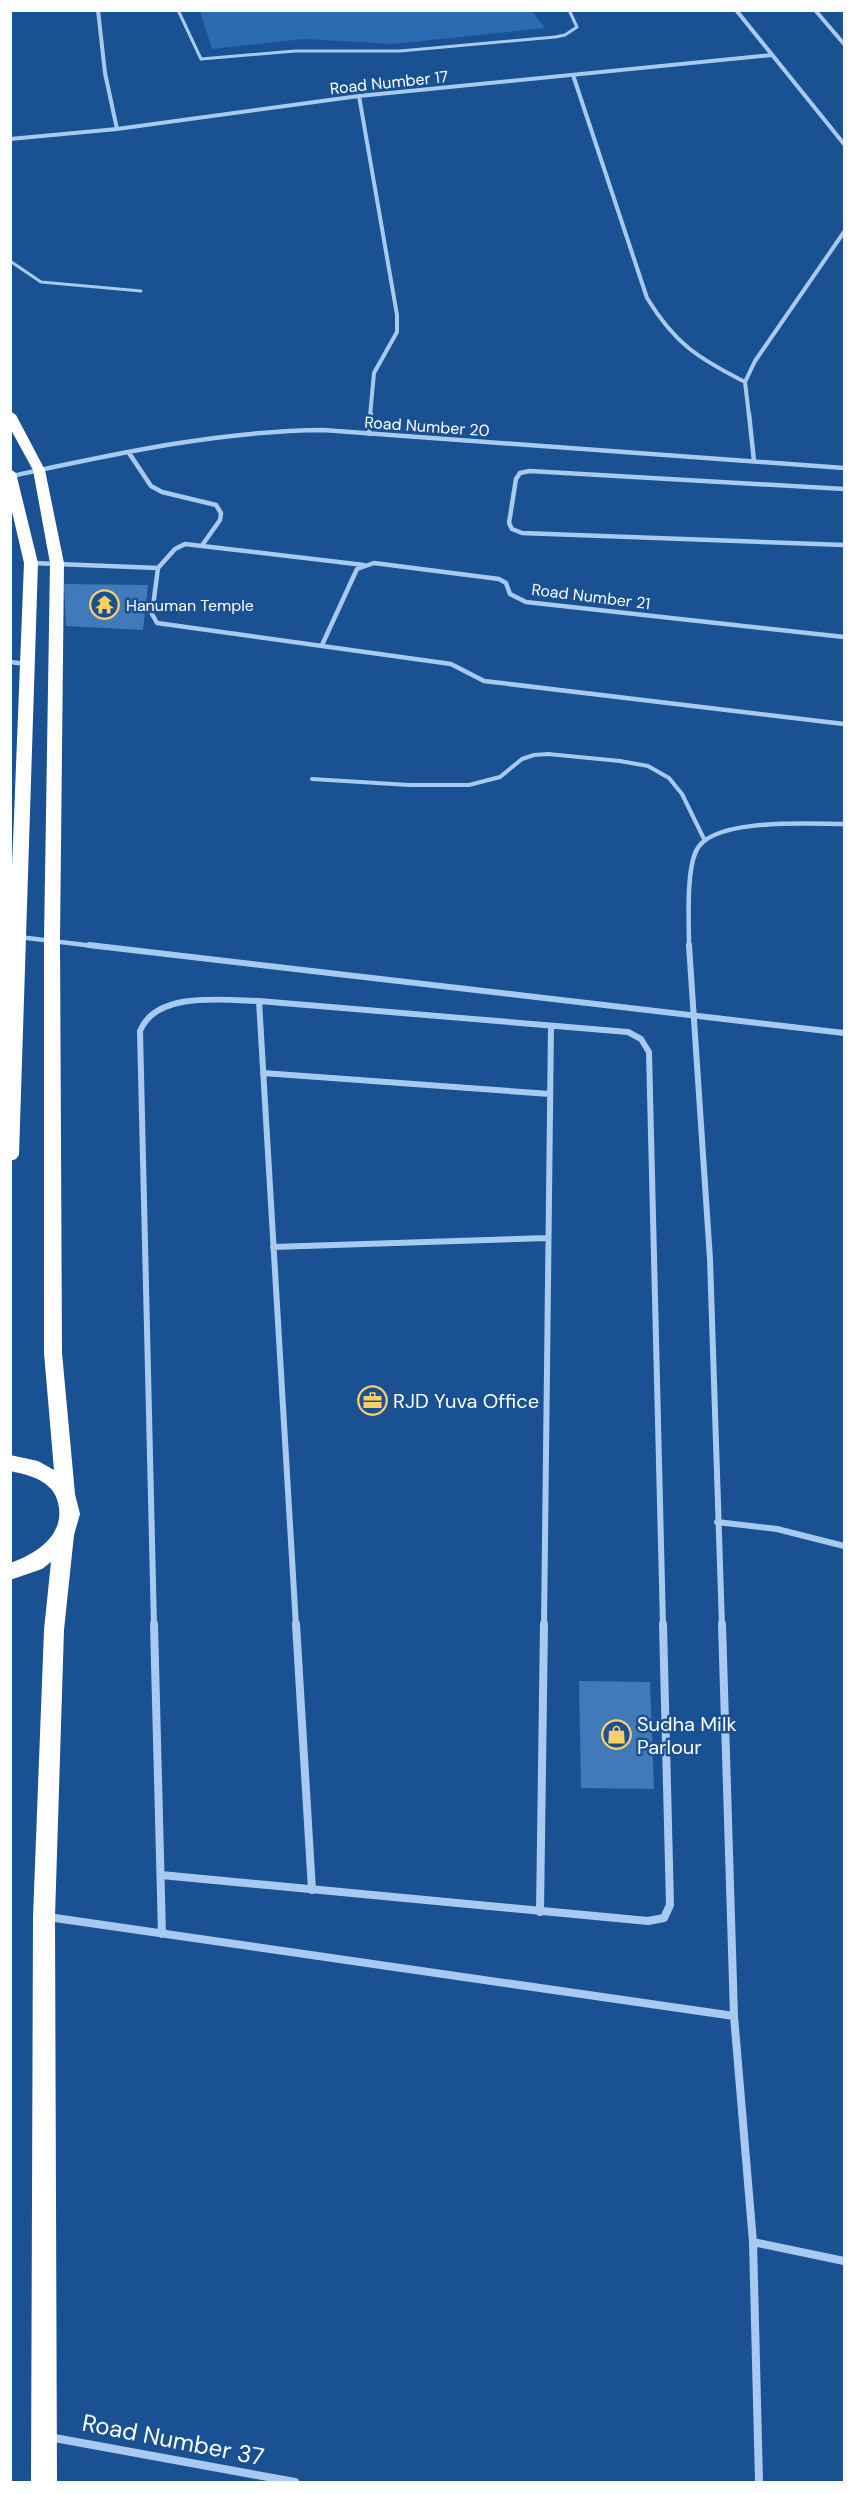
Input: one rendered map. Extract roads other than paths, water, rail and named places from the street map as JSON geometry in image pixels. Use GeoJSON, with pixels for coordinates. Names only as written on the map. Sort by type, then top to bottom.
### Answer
{"type":"FeatureCollection","features":[{"type":"Feature","properties":{"kind":"highway"},"geometry":{"type":"LineString","coordinates":[[10,415],[39,470],[57,563],[52,940],[53,1353],[70,1514],[64,1535],[54,1630],[44,1917],[44,2482]]}},
{"type":"Feature","properties":{"kind":"highway"},"geometry":{"type":"LineString","coordinates":[[10,1155],[14,953],[18,936],[31,563],[11,474]]}},
{"type":"Feature","properties":{"kind":"highway"},"geometry":{"type":"LineString","coordinates":[[10,1463],[32,1465],[53,1476],[66,1493]]}},
{"type":"Feature","properties":{"kind":"highway"},"geometry":{"type":"LineString","coordinates":[[10,1572],[26,1569],[49,1554],[64,1535]]}},
{"type":"Feature","properties":{"kind":"street"},"geometry":{"type":"LineString","coordinates":[[98,10],[105,73],[117,129]]}},
{"type":"Feature","properties":{"kind":"street"},"geometry":{"type":"LineString","coordinates":[[736,10],[844,144]]}},
{"type":"Feature","properties":{"kind":"street"},"geometry":{"type":"LineString","coordinates":[[815,10],[844,44]]}},
{"type":"Feature","properties":{"kind":"street","name":"Road Number 17"},"geometry":{"type":"LineString","coordinates":[[10,139],[117,129],[359,96],[772,55]]}},
{"type":"Feature","properties":{"kind":"street"},"geometry":{"type":"LineString","coordinates":[[573,75],[646,298],[661,322],[679,344],[700,359],[745,382]]}},
{"type":"Feature","properties":{"kind":"street"},"geometry":{"type":"LineString","coordinates":[[359,96],[398,332],[374,373],[369,434]]}},
{"type":"Feature","properties":{"kind":"street"},"geometry":{"type":"LineString","coordinates":[[754,461],[745,382],[755,361],[844,232]]}},
{"type":"Feature","properties":{"kind":"street","name":"Road Number 20"},"geometry":{"type":"LineString","coordinates":[[11,474],[246,432],[286,429],[844,468]]}},
{"type":"Feature","properties":{"kind":"street"},"geometry":{"type":"LineString","coordinates":[[129,453],[151,486],[162,492],[216,505],[221,513],[220,520],[202,544],[185,544],[175,549],[158,568],[152,614],[153,620],[157,623],[451,664],[460,666],[475,679],[484,681],[844,724]]}},
{"type":"Feature","properties":{"kind":"street"},"geometry":{"type":"LineString","coordinates":[[844,489],[530,471],[520,474],[516,479],[509,523],[512,530],[522,533],[844,545]]}},
{"type":"Feature","properties":{"kind":"street","name":"Road Number 21"},"geometry":{"type":"LineString","coordinates":[[202,544],[364,565],[374,563],[499,579],[506,583],[510,594],[526,602],[844,637]]}},
{"type":"Feature","properties":{"kind":"street"},"geometry":{"type":"LineString","coordinates":[[31,563],[158,568]]}},
{"type":"Feature","properties":{"kind":"street"},"geometry":{"type":"LineString","coordinates":[[322,645],[357,569],[364,565]]}},
{"type":"Feature","properties":{"kind":"street"},"geometry":{"type":"LineString","coordinates":[[10,662],[28,664]]}},
{"type":"Feature","properties":{"kind":"street"},"geometry":{"type":"LineString","coordinates":[[759,2482],[753,2242],[734,2016],[710,1258],[700,1084],[688,966],[692,866],[696,850],[704,839],[721,832],[767,824],[844,824]]}},
{"type":"Feature","properties":{"kind":"street"},"geometry":{"type":"LineString","coordinates":[[18,936],[844,1033]]}},
{"type":"Feature","properties":{"kind":"street"},"geometry":{"type":"LineString","coordinates":[[161,1875],[540,1912],[648,1921],[664,1918],[670,1905],[649,1052],[641,1039],[628,1032],[259,1001],[201,1000],[167,1005],[145,1019],[140,1031],[162,1934]]}},
{"type":"Feature","properties":{"kind":"street"},"geometry":{"type":"LineString","coordinates":[[259,1001],[312,1890]]}},
{"type":"Feature","properties":{"kind":"street"},"geometry":{"type":"LineString","coordinates":[[540,1912],[551,1026]]}},
{"type":"Feature","properties":{"kind":"street"},"geometry":{"type":"LineString","coordinates":[[263,1073],[550,1094]]}},
{"type":"Feature","properties":{"kind":"street"},"geometry":{"type":"LineString","coordinates":[[273,1247],[548,1238]]}},
{"type":"Feature","properties":{"kind":"street"},"geometry":{"type":"LineString","coordinates":[[717,1522],[777,1529],[844,1546]]}},
{"type":"Feature","properties":{"kind":"street"},"geometry":{"type":"LineString","coordinates":[[44,1917],[734,2016]]}},
{"type":"Feature","properties":{"kind":"street"},"geometry":{"type":"LineString","coordinates":[[753,2242],[844,2261]]}},
{"type":"Feature","properties":{"kind":"street","name":"Road Number 37"},"geometry":{"type":"LineString","coordinates":[[43,2436],[296,2482]]}},
{"type":"Feature","properties":{"kind":"lane"},"geometry":{"type":"LineString","coordinates":[[178,10],[201,59],[286,52],[400,51],[555,37],[565,35],[577,27],[569,10]]}},
{"type":"Feature","properties":{"kind":"lane"},"geometry":{"type":"LineString","coordinates":[[10,261],[41,282],[141,291]]}},
{"type":"Feature","properties":{"kind":"lane"},"geometry":{"type":"LineString","coordinates":[[312,779],[409,785],[469,785],[500,777],[522,759],[534,755],[548,754],[620,760],[648,766],[669,778],[682,794],[704,839]]}},
{"type":"Feature","properties":{"kind":"place","name":"Hanuman Temple"},"geometry":{"type":"Point","coordinates":[105,605]}},
{"type":"Feature","properties":{"kind":"place","name":"RJD Yuva Office"},"geometry":{"type":"Point","coordinates":[372,1401]}},
{"type":"Feature","properties":{"kind":"place","name":"Sudha Milk Parlour"},"geometry":{"type":"Point","coordinates":[616,1735]}}]}
